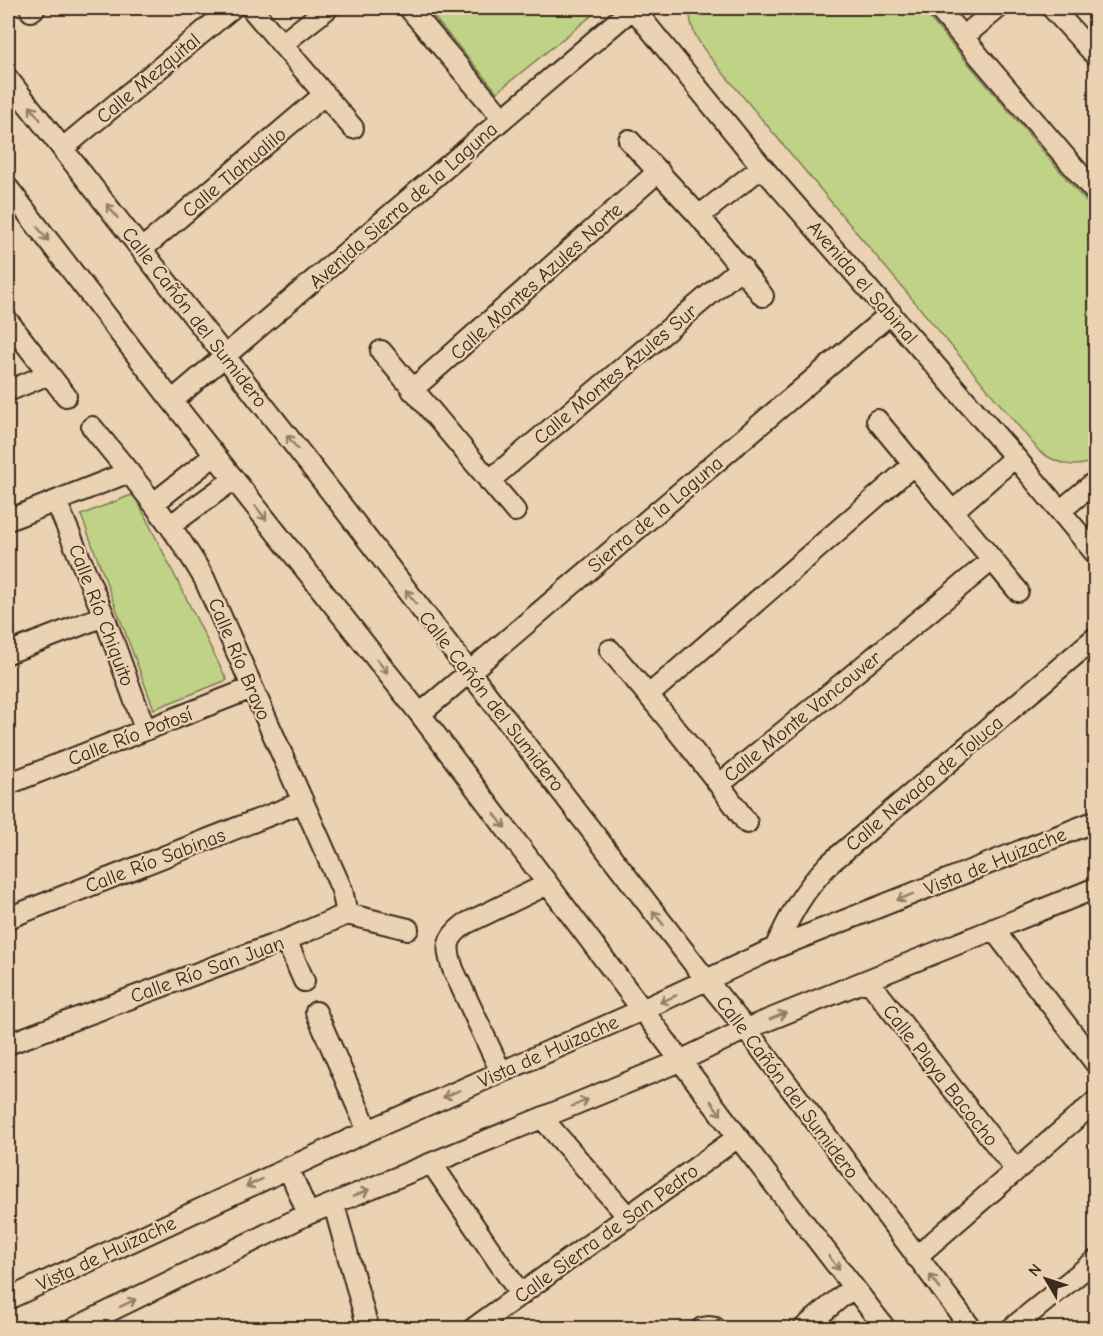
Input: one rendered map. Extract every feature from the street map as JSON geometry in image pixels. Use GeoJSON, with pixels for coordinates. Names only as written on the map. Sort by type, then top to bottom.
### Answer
{"type":"FeatureCollection","features":[{"type":"Feature","properties":{"kind":"street","name":"Calle Mezquital"},"geometry":{"type":"LineString","coordinates":[[63,148],[232,8]]}},
{"type":"Feature","properties":{"kind":"street"},"geometry":{"type":"LineString","coordinates":[[251,8],[353,128]]}},
{"type":"Feature","properties":{"kind":"street"},"geometry":{"type":"LineString","coordinates":[[282,44],[328,8]]}},
{"type":"Feature","properties":{"kind":"street"},"geometry":{"type":"LineString","coordinates":[[409,8],[503,119]]}},
{"type":"Feature","properties":{"kind":"street","name":"Avenida Sierra de la Laguna"},"geometry":{"type":"LineString","coordinates":[[172,401],[633,8]]}},
{"type":"Feature","properties":{"kind":"street","name":"Avenida el Sabinal"},"geometry":{"type":"LineString","coordinates":[[633,8],[762,167],[1015,457],[1095,554]]}},
{"type":"Feature","properties":{"kind":"street"},"geometry":{"type":"LineString","coordinates":[[938,8],[1095,194]]}},
{"type":"Feature","properties":{"kind":"street"},"geometry":{"type":"LineString","coordinates":[[963,37],[998,8]]}},
{"type":"Feature","properties":{"kind":"street"},"geometry":{"type":"LineString","coordinates":[[1052,8],[1095,56]]}},
{"type":"Feature","properties":{"kind":"street","name":"Calle Cañón del Sumidero"},"geometry":{"type":"LineString","coordinates":[[9,83],[142,249],[746,1029],[971,1329]]}},
{"type":"Feature","properties":{"kind":"street","name":"Calle Tlahualilo"},"geometry":{"type":"LineString","coordinates":[[142,249],[326,94]]}},
{"type":"Feature","properties":{"kind":"street"},"geometry":{"type":"LineString","coordinates":[[629,140],[699,216],[763,296]]}},
{"type":"Feature","properties":{"kind":"street"},"geometry":{"type":"LineString","coordinates":[[699,216],[762,167]]}},
{"type":"Feature","properties":{"kind":"street","name":"Calle Montes Azules Norte"},"geometry":{"type":"LineString","coordinates":[[412,390],[659,171]]}},
{"type":"Feature","properties":{"kind":"street"},"geometry":{"type":"LineString","coordinates":[[8,188],[172,401],[420,714],[680,1061],[885,1329]]}},
{"type":"Feature","properties":{"kind":"street","name":"Calle Montes Azules Sur"},"geometry":{"type":"LineString","coordinates":[[489,481],[742,267]]}},
{"type":"Feature","properties":{"kind":"street","name":"Sierra de la Laguna"},"geometry":{"type":"LineString","coordinates":[[420,714],[891,314]]}},
{"type":"Feature","properties":{"kind":"street"},"geometry":{"type":"LineString","coordinates":[[8,321],[66,396]]}},
{"type":"Feature","properties":{"kind":"street"},"geometry":{"type":"LineString","coordinates":[[381,351],[514,511]]}},
{"type":"Feature","properties":{"kind":"street"},"geometry":{"type":"LineString","coordinates":[[8,391],[49,374]]}},
{"type":"Feature","properties":{"kind":"street"},"geometry":{"type":"LineString","coordinates":[[877,420],[1018,591]]}},
{"type":"Feature","properties":{"kind":"street","name":"Calle Río Bravo"},"geometry":{"type":"LineString","coordinates":[[92,427],[171,525],[204,578],[342,890],[347,914]]}},
{"type":"Feature","properties":{"kind":"street"},"geometry":{"type":"LineString","coordinates":[[154,503],[215,455]]}},
{"type":"Feature","properties":{"kind":"street"},"geometry":{"type":"LineString","coordinates":[[952,512],[1015,457]]}},
{"type":"Feature","properties":{"kind":"street"},"geometry":{"type":"LineString","coordinates":[[649,695],[913,465]]}},
{"type":"Feature","properties":{"kind":"street"},"geometry":{"type":"LineString","coordinates":[[8,520],[129,472]]}},
{"type":"Feature","properties":{"kind":"street"},"geometry":{"type":"LineString","coordinates":[[171,525],[234,479]]}},
{"type":"Feature","properties":{"kind":"street"},"geometry":{"type":"LineString","coordinates":[[1060,511],[1095,481]]}},
{"type":"Feature","properties":{"kind":"street","name":"Calle Río Chiquito"},"geometry":{"type":"LineString","coordinates":[[56,501],[104,616],[145,729]]}},
{"type":"Feature","properties":{"kind":"street","name":"Calle Monte Vancouver"},"geometry":{"type":"LineString","coordinates":[[610,650],[720,784],[992,560]]}},
{"type":"Feature","properties":{"kind":"street"},"geometry":{"type":"LineString","coordinates":[[8,653],[104,616]]}},
{"type":"Feature","properties":{"kind":"street","name":"Calle Nevado de Toluca"},"geometry":{"type":"LineString","coordinates":[[775,948],[792,911],[809,885],[829,864],[1095,637]]}},
{"type":"Feature","properties":{"kind":"street","name":"Calle Río Potosí"},"geometry":{"type":"LineString","coordinates":[[8,784],[252,688]]}},
{"type":"Feature","properties":{"kind":"street"},"geometry":{"type":"LineString","coordinates":[[720,784],[747,823]]}},
{"type":"Feature","properties":{"kind":"street","name":"Calle Río Sabinas"},"geometry":{"type":"LineString","coordinates":[[8,918],[303,802]]}},
{"type":"Feature","properties":{"kind":"street","name":"Vista de Huizache"},"geometry":{"type":"LineString","coordinates":[[8,1299],[288,1167],[707,981],[775,948],[1095,821]]}},
{"type":"Feature","properties":{"kind":"street"},"geometry":{"type":"LineString","coordinates":[[501,1072],[453,969],[448,952],[449,939],[465,924],[548,884]]}},
{"type":"Feature","properties":{"kind":"street"},"geometry":{"type":"LineString","coordinates":[[75,1329],[308,1214],[543,1119],[680,1061],[746,1029],[1095,888]]}},
{"type":"Feature","properties":{"kind":"street"},"geometry":{"type":"LineString","coordinates":[[347,914],[408,928]]}},
{"type":"Feature","properties":{"kind":"street","name":"Calle Río San Juan"},"geometry":{"type":"LineString","coordinates":[[8,1044],[286,940],[347,914]]}},
{"type":"Feature","properties":{"kind":"street"},"geometry":{"type":"LineString","coordinates":[[993,929],[1095,1064]]}},
{"type":"Feature","properties":{"kind":"street"},"geometry":{"type":"LineString","coordinates":[[286,940],[304,981]]}},
{"type":"Feature","properties":{"kind":"street","name":"Calle Playa Bacocho"},"geometry":{"type":"LineString","coordinates":[[868,980],[1015,1169]]}},
{"type":"Feature","properties":{"kind":"street"},"geometry":{"type":"LineString","coordinates":[[316,1012],[368,1131]]}},
{"type":"Feature","properties":{"kind":"street"},"geometry":{"type":"LineString","coordinates":[[916,1257],[1095,1101]]}},
{"type":"Feature","properties":{"kind":"street"},"geometry":{"type":"LineString","coordinates":[[543,1119],[628,1218]]}},
{"type":"Feature","properties":{"kind":"street","name":"Calle Sierra de San Pedro"},"geometry":{"type":"LineString","coordinates":[[474,1329],[738,1137]]}},
{"type":"Feature","properties":{"kind":"street"},"geometry":{"type":"LineString","coordinates":[[432,1164],[521,1294]]}},
{"type":"Feature","properties":{"kind":"street"},"geometry":{"type":"LineString","coordinates":[[288,1167],[308,1214]]}},
{"type":"Feature","properties":{"kind":"street"},"geometry":{"type":"LineString","coordinates":[[334,1205],[368,1329]]}},
{"type":"Feature","properties":{"kind":"street"},"geometry":{"type":"LineString","coordinates":[[1012,1329],[1095,1260]]}},
{"type":"Feature","properties":{"kind":"street"},"geometry":{"type":"LineString","coordinates":[[804,1329],[853,1287]]}},
{"type":"Feature","properties":{"kind":"street"},"geometry":{"type":"LineString","coordinates":[[702,1329],[708,1327],[715,1329]]}},
{"type":"Feature","properties":{"kind":"green space"},"geometry":{"type":"Polygon","coordinates":[[[426,8],[601,8],[497,92],[426,8]]]}},
{"type":"Feature","properties":{"kind":"green space"},"geometry":{"type":"Polygon","coordinates":[[[690,8],[921,8],[1095,212],[1095,459],[1081,465],[1074,465],[1053,459],[1040,452],[709,56],[695,34],[690,8]]]}},
{"type":"Feature","properties":{"kind":"green space"},"geometry":{"type":"Polygon","coordinates":[[[134,494],[227,680],[154,709],[81,515],[134,494]]]}}]}
